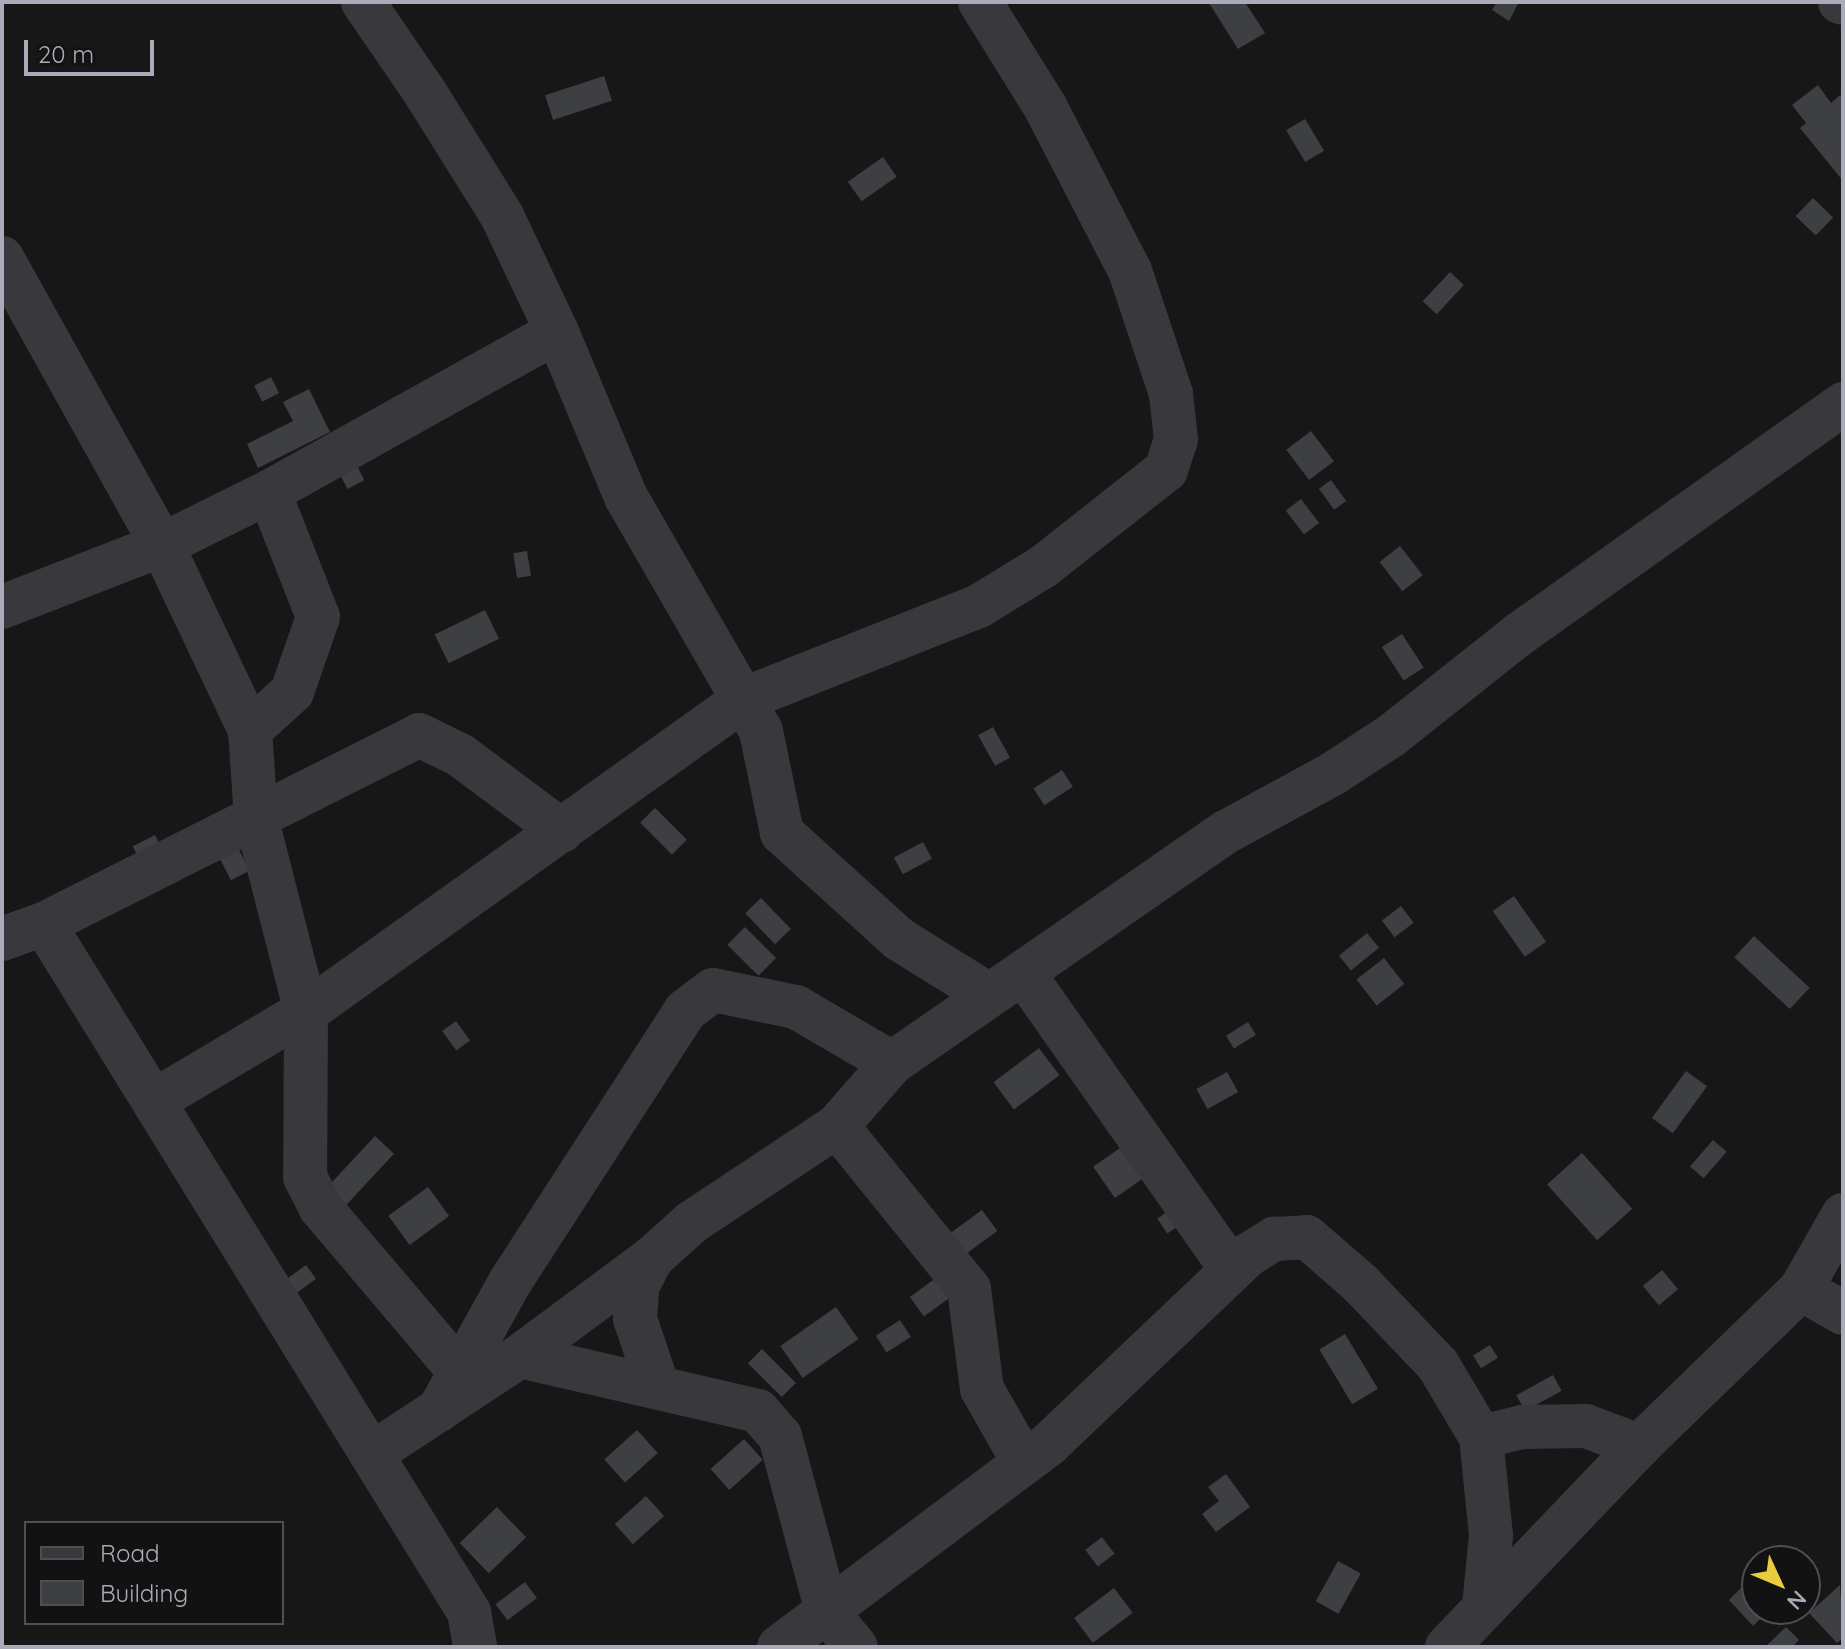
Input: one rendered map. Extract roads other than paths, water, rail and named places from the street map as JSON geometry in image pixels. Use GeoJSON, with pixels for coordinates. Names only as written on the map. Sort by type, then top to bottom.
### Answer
{"type":"FeatureCollection","features":[{"type":"Feature","properties":{"kind":"street"},"geometry":{"type":"LineString","coordinates":[[363,2],[424,91],[502,216],[557,332],[626,497],[761,731],[782,833],[899,939],[1006,985],[1232,1270]]}},
{"type":"Feature","properties":{"kind":"street"},"geometry":{"type":"LineString","coordinates":[[154,1101],[306,1012],[744,699],[979,606],[1044,566],[1166,470],[1176,440],[1171,394],[1130,271],[1046,108],[980,2]]}},
{"type":"Feature","properties":{"kind":"street"},"geometry":{"type":"LineString","coordinates":[[2,258],[162,545],[250,730],[256,817],[306,1012],[305,1177],[320,1207],[460,1372]]}},
{"type":"Feature","properties":{"kind":"street"},"geometry":{"type":"LineString","coordinates":[[2,607],[162,545],[269,492],[557,332]]}},
{"type":"Feature","properties":{"kind":"street"},"geometry":{"type":"LineString","coordinates":[[373,1453],[520,1356],[652,1258],[692,1222],[837,1126],[892,1063],[1226,832],[1334,773],[1392,735],[1518,635],[1843,404]]}},
{"type":"Feature","properties":{"kind":"street"},"geometry":{"type":"LineString","coordinates":[[250,730],[292,692],[318,617],[269,492]]}},
{"type":"Feature","properties":{"kind":"street"},"geometry":{"type":"LineString","coordinates":[[2,939],[44,924],[419,735],[460,755],[562,831]]}},
{"type":"Feature","properties":{"kind":"street"},"geometry":{"type":"LineString","coordinates":[[44,924],[469,1612],[475,1647]]}},
{"type":"Feature","properties":{"kind":"street"},"geometry":{"type":"LineString","coordinates":[[439,1410],[510,1282],[685,1011],[713,990],[796,1007],[892,1063]]}},
{"type":"Feature","properties":{"kind":"street"},"geometry":{"type":"LineString","coordinates":[[837,1126],[969,1289],[982,1389],[1024,1463]]}},
{"type":"Feature","properties":{"kind":"street"},"geometry":{"type":"LineString","coordinates":[[1447,1647],[1639,1446],[1801,1289],[1843,1215]]}},
{"type":"Feature","properties":{"kind":"street"},"geometry":{"type":"LineString","coordinates":[[779,1647],[1024,1463],[1232,1270],[1274,1239],[1307,1237],[1360,1283],[1438,1365],[1481,1437],[1491,1535],[1484,1606]]}},
{"type":"Feature","properties":{"kind":"street"},"geometry":{"type":"LineString","coordinates":[[652,1258],[637,1287],[635,1319],[658,1387]]}},
{"type":"Feature","properties":{"kind":"street"},"geometry":{"type":"LineString","coordinates":[[1801,1289],[1843,1313]]}},
{"type":"Feature","properties":{"kind":"street"},"geometry":{"type":"LineString","coordinates":[[520,1356],[758,1411],[780,1436],[827,1612],[856,1647]]}},
{"type":"Feature","properties":{"kind":"street"},"geometry":{"type":"LineString","coordinates":[[1481,1437],[1522,1427],[1586,1426],[1639,1446]]}}]}
